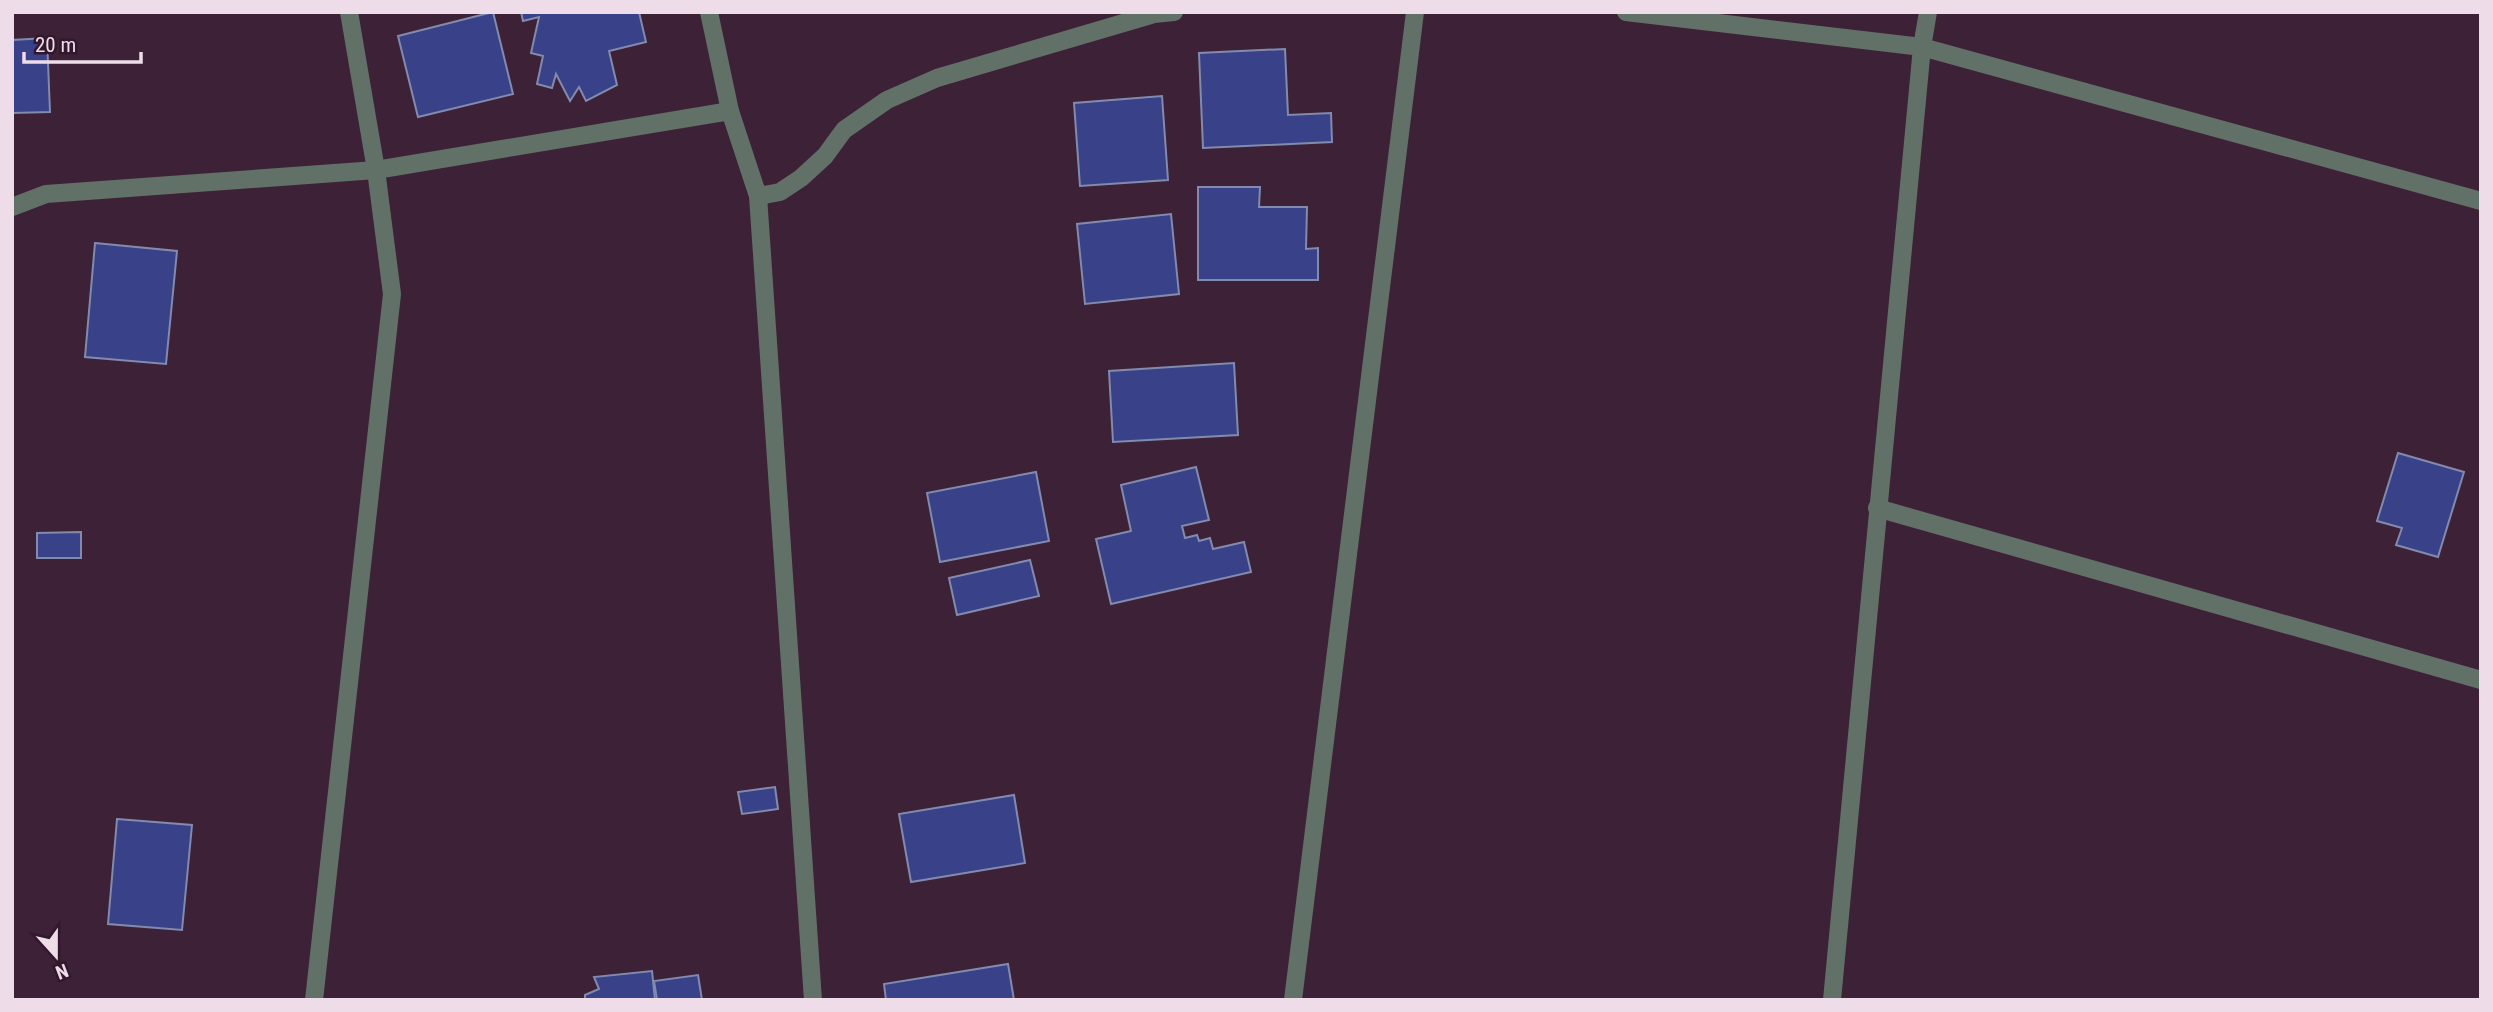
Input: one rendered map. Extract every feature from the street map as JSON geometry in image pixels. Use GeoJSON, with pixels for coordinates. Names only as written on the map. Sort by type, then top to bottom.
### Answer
{"type":"FeatureCollection","features":[{"type":"Feature","properties":{"kind":"street"},"geometry":{"type":"LineString","coordinates":[[314,1000],[392,295],[376,170],[349,12]]}},
{"type":"Feature","properties":{"kind":"street"},"geometry":{"type":"LineString","coordinates":[[709,12],[730,111],[758,196],[813,1000]]}},
{"type":"Feature","properties":{"kind":"street"},"geometry":{"type":"LineString","coordinates":[[758,196],[780,192],[825,156],[844,130],[887,100],[937,78],[1154,14],[1174,12]]}},
{"type":"Feature","properties":{"kind":"street"},"geometry":{"type":"LineString","coordinates":[[1293,1000],[1415,12]]}},
{"type":"Feature","properties":{"kind":"street"},"geometry":{"type":"LineString","coordinates":[[1626,12],[1922,47],[2481,201]]}},
{"type":"Feature","properties":{"kind":"street"},"geometry":{"type":"LineString","coordinates":[[1832,1000],[1877,508],[1922,47],[1928,12]]}},
{"type":"Feature","properties":{"kind":"street"},"geometry":{"type":"LineString","coordinates":[[12,206],[46,194],[376,170],[730,111]]}},
{"type":"Feature","properties":{"kind":"street"},"geometry":{"type":"LineString","coordinates":[[1877,508],[2481,680]]}},
{"type":"Feature","properties":{"kind":"building"},"geometry":{"type":"Polygon","coordinates":[[[493,12],[513,94],[418,117],[398,36],[493,12]]]}},
{"type":"Feature","properties":{"kind":"building"},"geometry":{"type":"Polygon","coordinates":[[[521,12],[639,12],[646,42],[609,51],[617,85],[586,101],[579,87],[570,101],[556,74],[552,88],[537,84],[543,56],[531,53],[539,17],[523,21],[521,12]]]}},
{"type":"Feature","properties":{"kind":"building"},"geometry":{"type":"Polygon","coordinates":[[[47,38],[50,112],[12,113],[12,40],[47,38]]]}},
{"type":"Feature","properties":{"kind":"building"},"geometry":{"type":"Polygon","coordinates":[[[1285,49],[1288,115],[1331,113],[1332,142],[1203,148],[1199,53],[1285,49]]]}},
{"type":"Feature","properties":{"kind":"building"},"geometry":{"type":"Polygon","coordinates":[[[1162,96],[1168,180],[1080,186],[1074,103],[1162,96]]]}},
{"type":"Feature","properties":{"kind":"building"},"geometry":{"type":"Polygon","coordinates":[[[1198,187],[1260,187],[1259,207],[1307,207],[1306,249],[1318,248],[1318,280],[1198,280],[1198,187]]]}},
{"type":"Feature","properties":{"kind":"building"},"geometry":{"type":"Polygon","coordinates":[[[1171,214],[1179,294],[1085,304],[1077,224],[1171,214]]]}},
{"type":"Feature","properties":{"kind":"building"},"geometry":{"type":"Polygon","coordinates":[[[95,243],[177,251],[166,364],[85,357],[95,243]]]}},
{"type":"Feature","properties":{"kind":"building"},"geometry":{"type":"Polygon","coordinates":[[[1234,363],[1238,435],[1113,442],[1109,371],[1234,363]]]}},
{"type":"Feature","properties":{"kind":"building"},"geometry":{"type":"Polygon","coordinates":[[[2398,453],[2464,472],[2438,557],[2396,545],[2402,528],[2377,521],[2398,453]]]}},
{"type":"Feature","properties":{"kind":"building"},"geometry":{"type":"Polygon","coordinates":[[[1196,467],[1209,520],[1182,526],[1185,538],[1197,535],[1199,541],[1210,538],[1213,549],[1244,542],[1251,572],[1111,604],[1096,539],[1131,531],[1121,485],[1196,467]]]}},
{"type":"Feature","properties":{"kind":"building"},"geometry":{"type":"Polygon","coordinates":[[[1036,472],[1049,541],[940,562],[927,493],[1036,472]]]}},
{"type":"Feature","properties":{"kind":"building"},"geometry":{"type":"Polygon","coordinates":[[[81,532],[81,558],[37,558],[37,533],[81,532]]]}},
{"type":"Feature","properties":{"kind":"building"},"geometry":{"type":"Polygon","coordinates":[[[1030,560],[1039,596],[957,615],[949,578],[1030,560]]]}},
{"type":"Feature","properties":{"kind":"building"},"geometry":{"type":"Polygon","coordinates":[[[775,787],[778,809],[742,814],[738,792],[775,787]]]}},
{"type":"Feature","properties":{"kind":"building"},"geometry":{"type":"Polygon","coordinates":[[[1014,795],[1025,863],[911,882],[899,814],[1014,795]]]}},
{"type":"Feature","properties":{"kind":"building"},"geometry":{"type":"Polygon","coordinates":[[[117,819],[192,825],[182,930],[108,924],[117,819]]]}},
{"type":"Feature","properties":{"kind":"building"},"geometry":{"type":"Polygon","coordinates":[[[1008,964],[1014,1000],[886,1000],[884,984],[1008,964]]]}},
{"type":"Feature","properties":{"kind":"building"},"geometry":{"type":"Polygon","coordinates":[[[652,971],[655,1000],[585,1000],[585,995],[599,989],[594,977],[652,971]]]}},
{"type":"Feature","properties":{"kind":"building"},"geometry":{"type":"Polygon","coordinates":[[[698,975],[702,1000],[657,1000],[654,981],[698,975]]]}}]}
